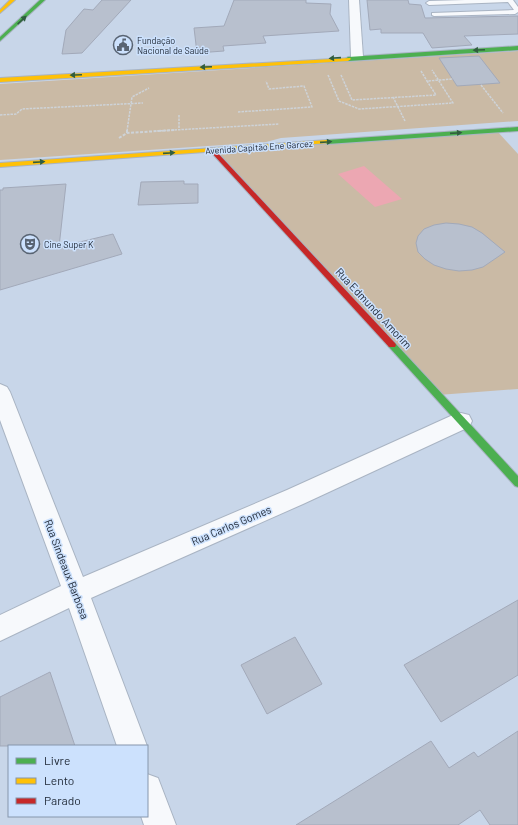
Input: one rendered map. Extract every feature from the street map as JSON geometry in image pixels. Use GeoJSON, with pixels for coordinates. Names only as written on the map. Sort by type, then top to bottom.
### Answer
{"type":"FeatureCollection","features":[{"type":"Feature","properties":{"kind":"main road"},"geometry":{"type":"LineString","coordinates":[[0,12],[13,0]]}},
{"type":"Feature","properties":{"kind":"main road"},"geometry":{"type":"LineString","coordinates":[[0,40],[43,0]]}},
{"type":"Feature","properties":{"kind":"main road"},"geometry":{"type":"LineString","coordinates":[[0,80],[518,48]]}},
{"type":"Feature","properties":{"kind":"main road","name":"Avenida Capitão Ene Garcez"},"geometry":{"type":"LineString","coordinates":[[0,165],[518,129]]}},
{"type":"Feature","properties":{"kind":"main road","name":"Rua Edmundo Amorim"},"geometry":{"type":"LineString","coordinates":[[212,150],[518,483]]}},
{"type":"Feature","properties":{"kind":"street"},"geometry":{"type":"LineString","coordinates":[[354,0],[357,57]]}},
{"type":"Feature","properties":{"kind":"street","name":"Rua Sindeaux Barbosa"},"geometry":{"type":"LineString","coordinates":[[0,392],[76,592],[132,745]]}},
{"type":"Feature","properties":{"kind":"street","name":"Rua Carlos Gomes"},"geometry":{"type":"LineString","coordinates":[[0,628],[76,592],[294,497],[461,421]]}},
{"type":"Feature","properties":{"kind":"street"},"geometry":{"type":"LineString","coordinates":[[148,792],[160,825]]}},
{"type":"Feature","properties":{"kind":"lane"},"geometry":{"type":"LineString","coordinates":[[429,3],[510,0],[517,10],[515,12],[434,14]]}},
{"type":"Feature","properties":{"kind":"path"},"geometry":{"type":"LineString","coordinates":[[334,74],[328,74],[339,101],[358,109],[453,103],[431,67]]}},
{"type":"Feature","properties":{"kind":"path"},"geometry":{"type":"LineString","coordinates":[[347,73],[341,74],[352,100],[436,95],[427,81],[453,79]]}},
{"type":"Feature","properties":{"kind":"path"},"geometry":{"type":"LineString","coordinates":[[238,112],[312,107],[304,86],[269,89],[265,76]]}},
{"type":"Feature","properties":{"kind":"path"},"geometry":{"type":"LineString","coordinates":[[481,85],[505,116]]}},
{"type":"Feature","properties":{"kind":"path"},"geometry":{"type":"LineString","coordinates":[[127,133],[132,97],[152,86]]}},
{"type":"Feature","properties":{"kind":"path"},"geometry":{"type":"LineString","coordinates":[[394,97],[407,123]]}},
{"type":"Feature","properties":{"kind":"path"},"geometry":{"type":"LineString","coordinates":[[0,114],[16,114],[22,110],[143,103]]}},
{"type":"Feature","properties":{"kind":"path"},"geometry":{"type":"LineString","coordinates":[[179,115],[180,130]]}},
{"type":"Feature","properties":{"kind":"shaded area"},"geometry":{"type":"Polygon","coordinates":[[[518,51],[518,121],[281,138],[266,142],[0,160],[0,84],[518,51]]]}},
{"type":"Feature","properties":{"kind":"shaded area"},"geometry":{"type":"Polygon","coordinates":[[[497,131],[518,154],[518,389],[438,395],[212,150],[497,131]]]}},
{"type":"Feature","properties":{"kind":"shaded area"},"geometry":{"type":"Polygon","coordinates":[[[364,166],[402,199],[375,207],[338,174],[364,166]]]}},
{"type":"Feature","properties":{"kind":"building"},"geometry":{"type":"Polygon","coordinates":[[[102,0],[131,0],[82,53],[62,54],[66,30],[84,9],[93,10],[102,0]]]}},
{"type":"Feature","properties":{"kind":"building"},"geometry":{"type":"Polygon","coordinates":[[[234,0],[306,0],[306,3],[331,4],[330,14],[339,31],[263,36],[266,43],[223,46],[224,51],[197,53],[194,28],[224,26],[234,0]]]}},
{"type":"Feature","properties":{"kind":"building"},"geometry":{"type":"Polygon","coordinates":[[[367,0],[408,0],[409,4],[421,5],[425,18],[518,16],[518,34],[464,36],[472,45],[432,48],[423,33],[381,33],[381,29],[370,30],[367,0]]]}},
{"type":"Feature","properties":{"kind":"building"},"geometry":{"type":"Polygon","coordinates":[[[479,56],[500,83],[457,86],[439,58],[479,56]]]}},
{"type":"Feature","properties":{"kind":"building"},"geometry":{"type":"Polygon","coordinates":[[[184,181],[184,184],[198,184],[198,203],[138,205],[141,182],[184,181]]]}},
{"type":"Feature","properties":{"kind":"building"},"geometry":{"type":"Polygon","coordinates":[[[66,184],[59,247],[113,234],[122,254],[0,290],[0,190],[3,190],[3,188],[66,184]]]}},
{"type":"Feature","properties":{"kind":"building"},"geometry":{"type":"Polygon","coordinates":[[[446,223],[472,227],[482,233],[505,252],[483,267],[472,270],[459,271],[434,265],[418,252],[416,243],[418,236],[424,229],[434,225],[446,223]]]}},
{"type":"Feature","properties":{"kind":"building"},"geometry":{"type":"Polygon","coordinates":[[[518,600],[518,675],[441,722],[404,665],[518,600]]]}},
{"type":"Feature","properties":{"kind":"building"},"geometry":{"type":"Polygon","coordinates":[[[295,637],[322,684],[267,714],[241,665],[295,637]]]}},
{"type":"Feature","properties":{"kind":"building"},"geometry":{"type":"Polygon","coordinates":[[[50,672],[75,745],[0,746],[0,697],[50,672]]]}},
{"type":"Feature","properties":{"kind":"building"},"geometry":{"type":"Polygon","coordinates":[[[518,731],[518,825],[490,825],[480,810],[458,825],[296,825],[431,741],[449,768],[474,752],[478,757],[518,731]]]}},
{"type":"Feature","properties":{"kind":"traffic: fast"},"geometry":{"type":"LineString","coordinates":[[0,40],[43,0]]}},
{"type":"Feature","properties":{"kind":"traffic: fast"},"geometry":{"type":"LineString","coordinates":[[348,59],[518,48]]}},
{"type":"Feature","properties":{"kind":"traffic: fast"},"geometry":{"type":"LineString","coordinates":[[327,142],[518,129]]}},
{"type":"Feature","properties":{"kind":"traffic: fast"},"geometry":{"type":"LineString","coordinates":[[392,345],[518,483]]}},
{"type":"Feature","properties":{"kind":"traffic: slow"},"geometry":{"type":"LineString","coordinates":[[0,12],[13,0]]}},
{"type":"Feature","properties":{"kind":"traffic: slow"},"geometry":{"type":"LineString","coordinates":[[0,80],[348,59]]}},
{"type":"Feature","properties":{"kind":"traffic: slow"},"geometry":{"type":"LineString","coordinates":[[0,165],[327,142]]}},
{"type":"Feature","properties":{"kind":"traffic: jam"},"geometry":{"type":"LineString","coordinates":[[212,150],[392,345]]}},
{"type":"Feature","properties":{"kind":"place","name":"Fundação Nacional de Saúde"},"geometry":{"type":"Point","coordinates":[123,45]}},
{"type":"Feature","properties":{"kind":"place","name":"Cine Super K"},"geometry":{"type":"Point","coordinates":[30,244]}}]}
